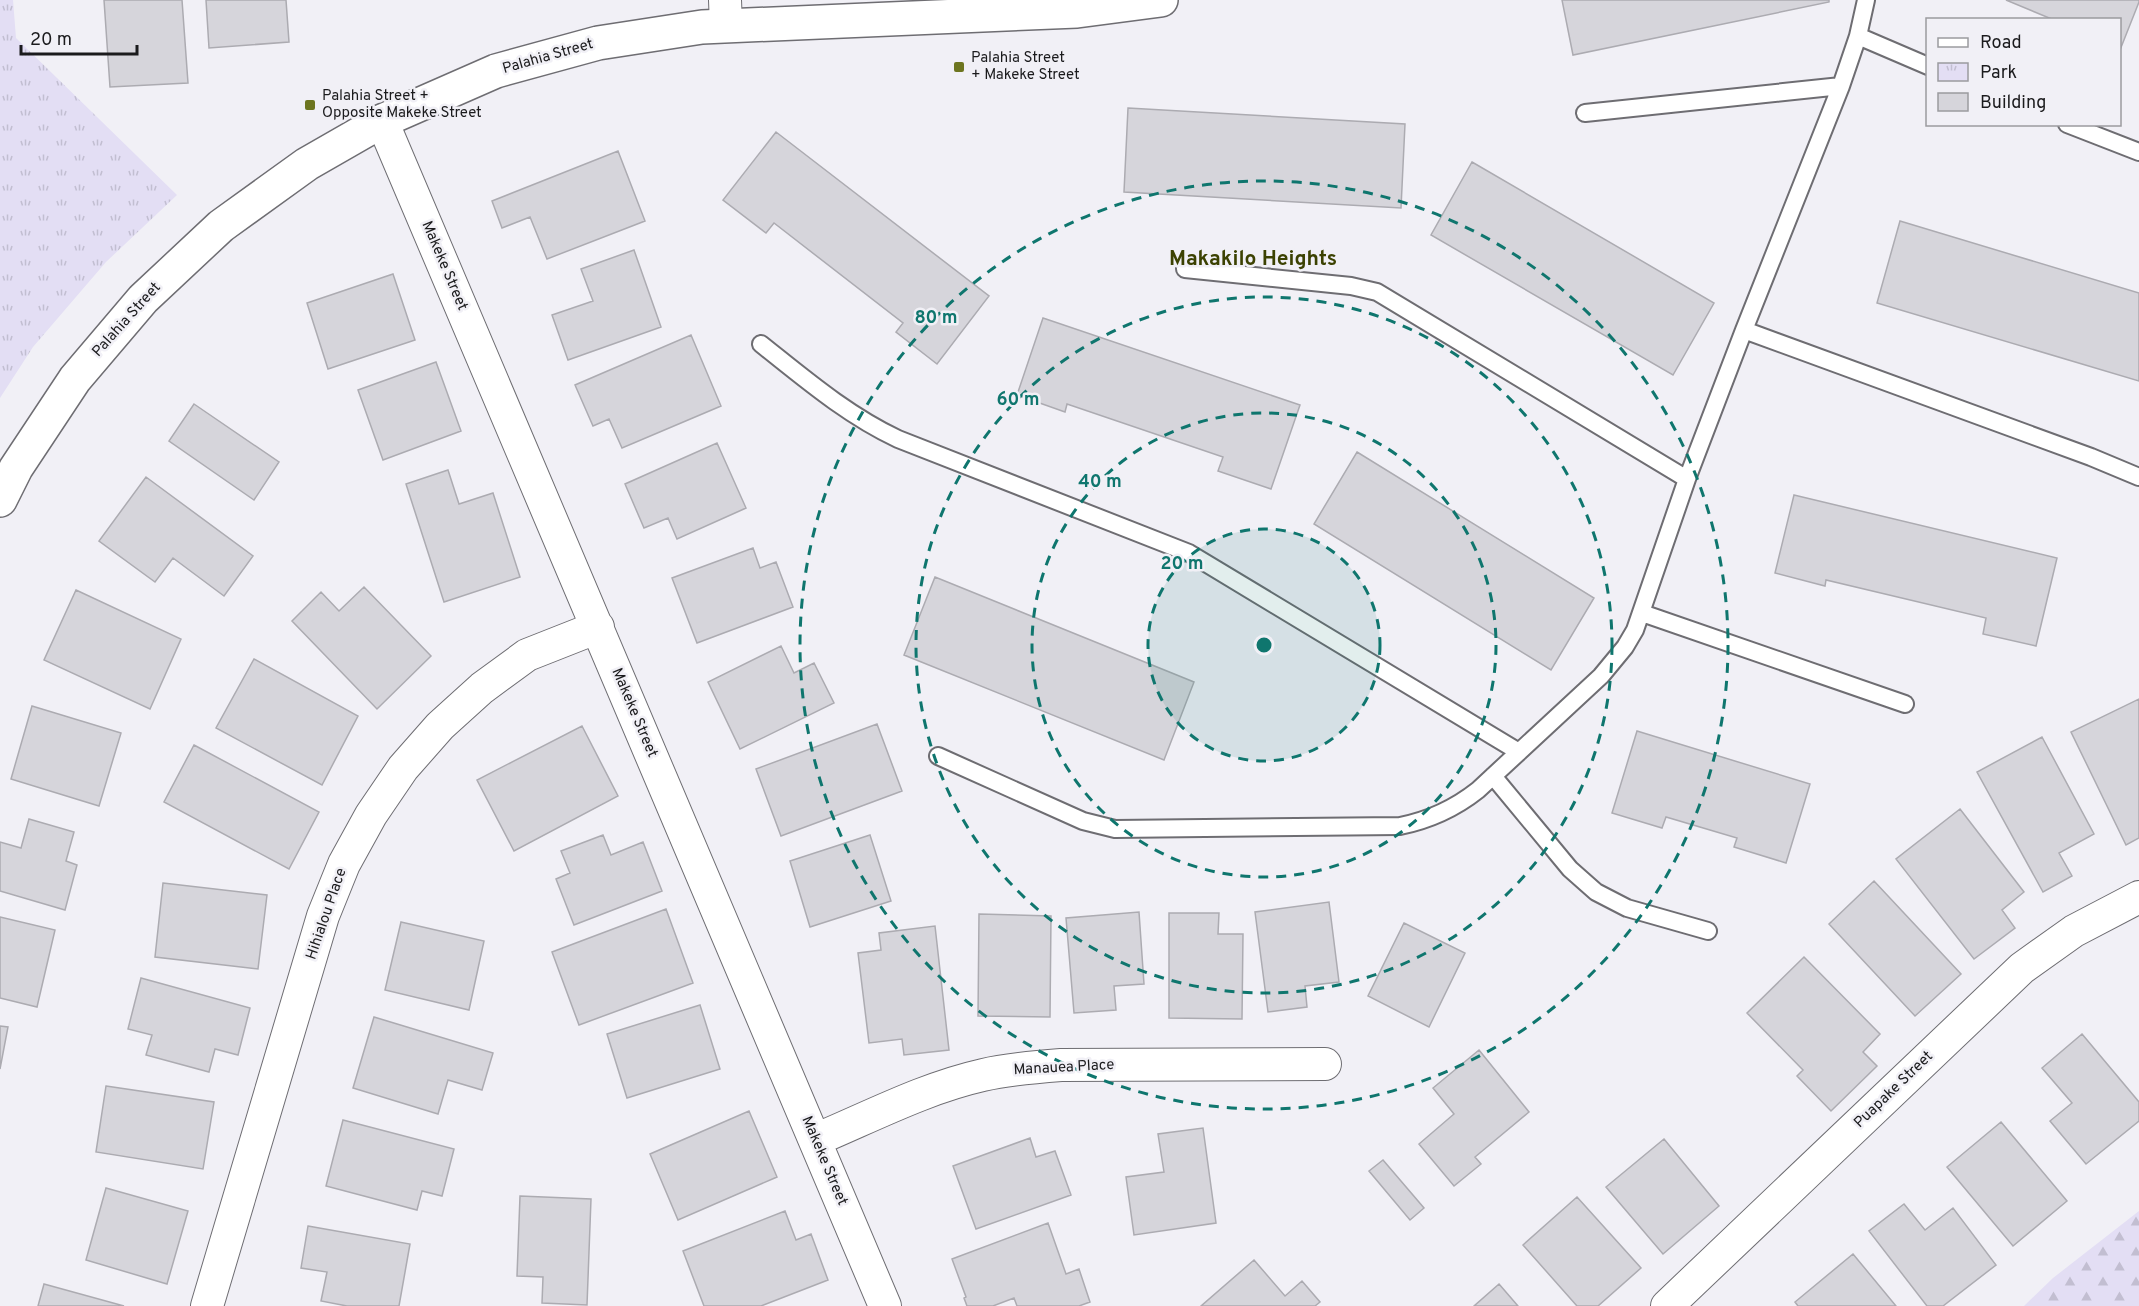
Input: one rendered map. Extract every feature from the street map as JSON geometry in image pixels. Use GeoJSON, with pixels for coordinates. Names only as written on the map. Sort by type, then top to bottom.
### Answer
{"type":"FeatureCollection","features":[{"type":"Feature","properties":{"kind":"street","name":"Palahia Street"},"geometry":{"type":"LineString","coordinates":[[0,500],[16,468],[75,379],[143,298],[221,226],[307,164],[382,121],[496,71],[598,43],[702,27],[725,13],[1077,11],[1161,0]]}},
{"type":"Feature","properties":{"kind":"street","name":"Makeke Street"},"geometry":{"type":"LineString","coordinates":[[382,121],[885,1306]]}},
{"type":"Feature","properties":{"kind":"street","name":"Hihialou Place"},"geometry":{"type":"LineString","coordinates":[[207,1306],[323,916],[344,864],[371,815],[410,759],[440,726],[482,688],[527,655],[598,627]]}},
{"type":"Feature","properties":{"kind":"street","name":"Puapake Street"},"geometry":{"type":"LineString","coordinates":[[1667,1306],[2022,968],[2074,931],[2139,897]]}},
{"type":"Feature","properties":{"kind":"street","name":"Manauea Place"},"geometry":{"type":"LineString","coordinates":[[815,1140],[944,1086],[982,1075],[1022,1068],[1061,1065],[1325,1064]]}},
{"type":"Feature","properties":{"kind":"lane"},"geometry":{"type":"LineString","coordinates":[[938,756],[1083,821],[1122,829],[1400,826],[1417,823],[1449,810],[1471,796],[1614,662],[1626,647],[1642,613],[1687,479],[1840,86],[1858,36],[1866,0]]}},
{"type":"Feature","properties":{"kind":"lane"},"geometry":{"type":"LineString","coordinates":[[1858,36],[1926,65]]}},
{"type":"Feature","properties":{"kind":"lane"},"geometry":{"type":"LineString","coordinates":[[1585,113],[1840,86]]}},
{"type":"Feature","properties":{"kind":"lane"},"geometry":{"type":"LineString","coordinates":[[2072,126],[2139,152]]}},
{"type":"Feature","properties":{"kind":"lane"},"geometry":{"type":"LineString","coordinates":[[1185,269],[1351,286],[1377,292],[1687,479]]}},
{"type":"Feature","properties":{"kind":"lane"},"geometry":{"type":"LineString","coordinates":[[1744,330],[2091,457],[2139,477]]}},
{"type":"Feature","properties":{"kind":"lane"},"geometry":{"type":"LineString","coordinates":[[761,344],[831,399],[874,428],[1189,554],[1519,752]]}},
{"type":"Feature","properties":{"kind":"lane"},"geometry":{"type":"LineString","coordinates":[[1642,613],[1905,704]]}},
{"type":"Feature","properties":{"kind":"lane"},"geometry":{"type":"LineString","coordinates":[[1493,776],[1570,869],[1596,892],[1627,908],[1708,931]]}},
{"type":"Feature","properties":{"kind":"green space"},"geometry":{"type":"Polygon","coordinates":[[[0,0],[13,0],[16,38],[177,195],[106,262],[33,347],[0,398],[0,0]]]}},
{"type":"Feature","properties":{"kind":"green space"},"geometry":{"type":"Polygon","coordinates":[[[2139,1211],[2139,1306],[2024,1306],[2053,1278],[2139,1211]]]}},
{"type":"Feature","properties":{"kind":"building"},"geometry":{"type":"Polygon","coordinates":[[[104,0],[182,0],[188,83],[110,87],[104,0]]]}},
{"type":"Feature","properties":{"kind":"building"},"geometry":{"type":"Polygon","coordinates":[[[206,0],[286,0],[289,42],[209,48],[206,0]]]}},
{"type":"Feature","properties":{"kind":"building"},"geometry":{"type":"Polygon","coordinates":[[[1562,0],[1829,0],[1829,2],[1573,55],[1562,0]]]}},
{"type":"Feature","properties":{"kind":"building"},"geometry":{"type":"Polygon","coordinates":[[[2006,0],[2139,0],[2121,47],[2121,18],[2049,18],[2006,0]]]}},
{"type":"Feature","properties":{"kind":"building"},"geometry":{"type":"Polygon","coordinates":[[[1128,108],[1405,124],[1401,208],[1124,192],[1128,108]]]}},
{"type":"Feature","properties":{"kind":"building"},"geometry":{"type":"Polygon","coordinates":[[[776,132],[989,296],[937,364],[896,332],[903,323],[774,223],[766,233],[723,200],[776,132]]]}},
{"type":"Feature","properties":{"kind":"building"},"geometry":{"type":"Polygon","coordinates":[[[618,151],[645,221],[547,259],[530,217],[502,228],[492,201],[618,151]]]}},
{"type":"Feature","properties":{"kind":"building"},"geometry":{"type":"Polygon","coordinates":[[[1472,162],[1714,303],[1673,375],[1431,235],[1472,162]]]}},
{"type":"Feature","properties":{"kind":"building"},"geometry":{"type":"Polygon","coordinates":[[[1900,221],[2139,293],[2139,381],[1877,303],[1900,221]]]}},
{"type":"Feature","properties":{"kind":"building"},"geometry":{"type":"Polygon","coordinates":[[[634,250],[661,327],[568,360],[552,315],[593,301],[581,269],[634,250]]]}},
{"type":"Feature","properties":{"kind":"building"},"geometry":{"type":"Polygon","coordinates":[[[393,274],[415,340],[328,369],[307,303],[393,274]]]}},
{"type":"Feature","properties":{"kind":"building"},"geometry":{"type":"Polygon","coordinates":[[[1043,318],[1300,405],[1271,489],[1218,471],[1223,457],[1067,404],[1065,412],[1017,395],[1043,318]]]}},
{"type":"Feature","properties":{"kind":"building"},"geometry":{"type":"Polygon","coordinates":[[[691,335],[721,406],[622,448],[609,419],[593,426],[575,385],[691,335]]]}},
{"type":"Feature","properties":{"kind":"building"},"geometry":{"type":"Polygon","coordinates":[[[436,362],[461,431],[383,460],[358,390],[436,362]]]}},
{"type":"Feature","properties":{"kind":"building"},"geometry":{"type":"Polygon","coordinates":[[[194,404],[279,462],[254,500],[169,441],[194,404]]]}},
{"type":"Feature","properties":{"kind":"building"},"geometry":{"type":"Polygon","coordinates":[[[717,443],[746,508],[677,539],[668,518],[644,528],[625,484],[717,443]]]}},
{"type":"Feature","properties":{"kind":"building"},"geometry":{"type":"Polygon","coordinates":[[[1357,452],[1594,598],[1551,670],[1314,524],[1357,452]]]}},
{"type":"Feature","properties":{"kind":"building"},"geometry":{"type":"Polygon","coordinates":[[[448,470],[459,504],[493,493],[520,577],[444,602],[406,484],[448,470]]]}},
{"type":"Feature","properties":{"kind":"building"},"geometry":{"type":"Polygon","coordinates":[[[146,477],[253,556],[224,596],[173,558],[155,582],[99,541],[146,477]]]}},
{"type":"Feature","properties":{"kind":"building"},"geometry":{"type":"Polygon","coordinates":[[[1794,495],[2057,558],[2036,646],[1983,634],[1986,618],[1826,580],[1825,586],[1775,573],[1794,495]]]}},
{"type":"Feature","properties":{"kind":"building"},"geometry":{"type":"Polygon","coordinates":[[[753,548],[760,568],[776,562],[793,607],[697,643],[672,578],[753,548]]]}},
{"type":"Feature","properties":{"kind":"building"},"geometry":{"type":"Polygon","coordinates":[[[935,577],[1194,682],[1164,760],[904,655],[935,577]]]}},
{"type":"Feature","properties":{"kind":"building"},"geometry":{"type":"Polygon","coordinates":[[[364,587],[431,656],[377,709],[292,621],[321,592],[339,611],[364,587]]]}},
{"type":"Feature","properties":{"kind":"building"},"geometry":{"type":"Polygon","coordinates":[[[76,590],[181,639],[150,709],[44,660],[76,590]]]}},
{"type":"Feature","properties":{"kind":"building"},"geometry":{"type":"Polygon","coordinates":[[[781,646],[794,673],[814,663],[834,703],[740,749],[708,682],[781,646]]]}},
{"type":"Feature","properties":{"kind":"building"},"geometry":{"type":"Polygon","coordinates":[[[254,659],[358,716],[322,785],[216,728],[254,659]]]}},
{"type":"Feature","properties":{"kind":"building"},"geometry":{"type":"Polygon","coordinates":[[[2139,699],[2139,838],[2126,845],[2071,732],[2139,699]]]}},
{"type":"Feature","properties":{"kind":"building"},"geometry":{"type":"Polygon","coordinates":[[[32,706],[121,733],[99,806],[11,779],[32,706]]]}},
{"type":"Feature","properties":{"kind":"building"},"geometry":{"type":"Polygon","coordinates":[[[877,724],[902,791],[781,836],[756,769],[877,724]]]}},
{"type":"Feature","properties":{"kind":"building"},"geometry":{"type":"Polygon","coordinates":[[[582,726],[618,796],[514,851],[477,780],[582,726]]]}},
{"type":"Feature","properties":{"kind":"building"},"geometry":{"type":"Polygon","coordinates":[[[1637,731],[1810,784],[1786,863],[1734,847],[1737,838],[1666,817],[1662,828],[1612,813],[1637,731]]]}},
{"type":"Feature","properties":{"kind":"building"},"geometry":{"type":"Polygon","coordinates":[[[2042,737],[2094,834],[2059,853],[2072,876],[2043,892],[1977,772],[2042,737]]]}},
{"type":"Feature","properties":{"kind":"building"},"geometry":{"type":"Polygon","coordinates":[[[194,745],[319,812],[289,869],[164,802],[194,745]]]}},
{"type":"Feature","properties":{"kind":"building"},"geometry":{"type":"Polygon","coordinates":[[[1960,809],[2024,892],[2002,910],[2015,928],[1974,959],[1896,859],[1960,809]]]}},
{"type":"Feature","properties":{"kind":"building"},"geometry":{"type":"Polygon","coordinates":[[[29,819],[74,832],[66,861],[77,865],[65,910],[0,891],[0,842],[21,848],[29,819]]]}},
{"type":"Feature","properties":{"kind":"building"},"geometry":{"type":"Polygon","coordinates":[[[603,835],[611,855],[643,842],[662,891],[574,925],[556,879],[570,873],[561,851],[603,835]]]}},
{"type":"Feature","properties":{"kind":"building"},"geometry":{"type":"Polygon","coordinates":[[[870,835],[891,901],[810,927],[790,861],[870,835]]]}},
{"type":"Feature","properties":{"kind":"building"},"geometry":{"type":"Polygon","coordinates":[[[1874,881],[1961,974],[1915,1016],[1829,924],[1874,881]]]}},
{"type":"Feature","properties":{"kind":"building"},"geometry":{"type":"Polygon","coordinates":[[[163,883],[267,895],[258,969],[155,957],[163,883]]]}},
{"type":"Feature","properties":{"kind":"building"},"geometry":{"type":"Polygon","coordinates":[[[1329,902],[1339,982],[1305,986],[1307,1007],[1268,1012],[1255,912],[1329,902]]]}},
{"type":"Feature","properties":{"kind":"building"},"geometry":{"type":"Polygon","coordinates":[[[666,909],[693,983],[579,1025],[552,952],[666,909]]]}},
{"type":"Feature","properties":{"kind":"building"},"geometry":{"type":"Polygon","coordinates":[[[1139,912],[1144,984],[1114,986],[1116,1010],[1074,1013],[1066,918],[1139,912]]]}},
{"type":"Feature","properties":{"kind":"building"},"geometry":{"type":"Polygon","coordinates":[[[1169,913],[1219,913],[1218,934],[1243,934],[1242,1019],[1169,1018],[1169,913]]]}},
{"type":"Feature","properties":{"kind":"building"},"geometry":{"type":"Polygon","coordinates":[[[979,914],[1051,916],[1050,1017],[978,1016],[979,914]]]}},
{"type":"Feature","properties":{"kind":"building"},"geometry":{"type":"Polygon","coordinates":[[[0,917],[55,930],[37,1007],[0,998],[0,917]]]}},
{"type":"Feature","properties":{"kind":"building"},"geometry":{"type":"Polygon","coordinates":[[[401,922],[484,941],[469,1010],[385,990],[401,922]]]}},
{"type":"Feature","properties":{"kind":"building"},"geometry":{"type":"Polygon","coordinates":[[[1404,923],[1465,953],[1429,1027],[1368,996],[1404,923]]]}},
{"type":"Feature","properties":{"kind":"building"},"geometry":{"type":"Polygon","coordinates":[[[935,926],[949,1050],[904,1055],[902,1039],[869,1043],[858,953],[881,950],[879,933],[935,926]]]}},
{"type":"Feature","properties":{"kind":"building"},"geometry":{"type":"Polygon","coordinates":[[[1804,957],[1880,1034],[1863,1052],[1877,1066],[1831,1111],[1797,1076],[1803,1070],[1747,1013],[1804,957]]]}},
{"type":"Feature","properties":{"kind":"building"},"geometry":{"type":"Polygon","coordinates":[[[141,978],[250,1008],[238,1055],[215,1049],[209,1072],[146,1055],[152,1035],[128,1029],[141,978]]]}},
{"type":"Feature","properties":{"kind":"building"},"geometry":{"type":"Polygon","coordinates":[[[700,1005],[720,1069],[627,1098],[607,1034],[700,1005]]]}},
{"type":"Feature","properties":{"kind":"building"},"geometry":{"type":"Polygon","coordinates":[[[374,1017],[493,1053],[482,1090],[448,1080],[438,1114],[353,1088],[374,1017]]]}},
{"type":"Feature","properties":{"kind":"building"},"geometry":{"type":"Polygon","coordinates":[[[0,1026],[8,1027],[0,1069],[0,1026]]]}},
{"type":"Feature","properties":{"kind":"building"},"geometry":{"type":"Polygon","coordinates":[[[2082,1034],[2139,1102],[2139,1121],[2086,1164],[2050,1121],[2072,1103],[2042,1068],[2082,1034]]]}},
{"type":"Feature","properties":{"kind":"building"},"geometry":{"type":"Polygon","coordinates":[[[1479,1050],[1529,1112],[1475,1157],[1481,1164],[1454,1186],[1419,1144],[1454,1114],[1433,1088],[1479,1050]]]}},
{"type":"Feature","properties":{"kind":"building"},"geometry":{"type":"Polygon","coordinates":[[[106,1086],[214,1102],[203,1169],[96,1152],[106,1086]]]}},
{"type":"Feature","properties":{"kind":"building"},"geometry":{"type":"Polygon","coordinates":[[[749,1111],[777,1177],[678,1220],[650,1154],[749,1111]]]}},
{"type":"Feature","properties":{"kind":"building"},"geometry":{"type":"Polygon","coordinates":[[[343,1120],[454,1149],[442,1196],[422,1191],[417,1210],[326,1186],[343,1120]]]}},
{"type":"Feature","properties":{"kind":"building"},"geometry":{"type":"Polygon","coordinates":[[[2001,1122],[2067,1201],[2013,1246],[1947,1167],[2001,1122]]]}},
{"type":"Feature","properties":{"kind":"building"},"geometry":{"type":"Polygon","coordinates":[[[1203,1128],[1216,1223],[1134,1235],[1126,1177],[1164,1172],[1158,1134],[1203,1128]]]}},
{"type":"Feature","properties":{"kind":"building"},"geometry":{"type":"Polygon","coordinates":[[[1030,1138],[1036,1157],[1055,1151],[1071,1195],[976,1229],[953,1166],[1030,1138]]]}},
{"type":"Feature","properties":{"kind":"building"},"geometry":{"type":"Polygon","coordinates":[[[1664,1139],[1719,1206],[1663,1254],[1606,1187],[1664,1139]]]}},
{"type":"Feature","properties":{"kind":"building"},"geometry":{"type":"Polygon","coordinates":[[[1383,1160],[1424,1208],[1410,1220],[1369,1171],[1383,1160]]]}},
{"type":"Feature","properties":{"kind":"building"},"geometry":{"type":"Polygon","coordinates":[[[106,1188],[188,1211],[167,1284],[86,1260],[106,1188]]]}},
{"type":"Feature","properties":{"kind":"building"},"geometry":{"type":"Polygon","coordinates":[[[520,1196],[591,1199],[587,1305],[542,1303],[543,1277],[517,1276],[520,1196]]]}},
{"type":"Feature","properties":{"kind":"building"},"geometry":{"type":"Polygon","coordinates":[[[1577,1197],[1641,1268],[1598,1306],[1577,1306],[1523,1245],[1577,1197]]]}},
{"type":"Feature","properties":{"kind":"building"},"geometry":{"type":"Polygon","coordinates":[[[1904,1204],[1925,1230],[1953,1208],[1996,1265],[1943,1306],[1927,1306],[1869,1231],[1904,1204]]]}},
{"type":"Feature","properties":{"kind":"building"},"geometry":{"type":"Polygon","coordinates":[[[785,1211],[796,1240],[811,1234],[828,1280],[761,1306],[704,1306],[683,1251],[785,1211]]]}},
{"type":"Feature","properties":{"kind":"building"},"geometry":{"type":"Polygon","coordinates":[[[1048,1223],[1066,1274],[1079,1269],[1090,1302],[1079,1306],[1017,1306],[1014,1298],[993,1306],[967,1306],[952,1259],[1048,1223]]]}},
{"type":"Feature","properties":{"kind":"building"},"geometry":{"type":"Polygon","coordinates":[[[308,1226],[410,1244],[399,1306],[347,1306],[321,1301],[327,1272],[301,1268],[308,1226]]]}},
{"type":"Feature","properties":{"kind":"building"},"geometry":{"type":"Polygon","coordinates":[[[1853,1254],[1896,1306],[1798,1306],[1795,1302],[1853,1254]]]}},
{"type":"Feature","properties":{"kind":"building"},"geometry":{"type":"Polygon","coordinates":[[[1254,1260],[1285,1296],[1302,1281],[1320,1302],[1315,1306],[1201,1306],[1254,1260]]]}},
{"type":"Feature","properties":{"kind":"building"},"geometry":{"type":"Polygon","coordinates":[[[44,1284],[124,1306],[38,1306],[44,1284]]]}},
{"type":"Feature","properties":{"kind":"building"},"geometry":{"type":"Polygon","coordinates":[[[1499,1284],[1518,1306],[1474,1306],[1499,1284]]]}},
{"type":"Feature","properties":{"kind":"place","name":"Palahia Street + Makeke Street"},"geometry":{"type":"Point","coordinates":[959,67]}},
{"type":"Feature","properties":{"kind":"place","name":"Palahia Street + Opposite Makeke Street"},"geometry":{"type":"Point","coordinates":[310,105]}},
{"type":"Feature","properties":{"kind":"district","name":"Makakilo Heights"},"geometry":{"type":"Point","coordinates":[1253,259]}}]}
